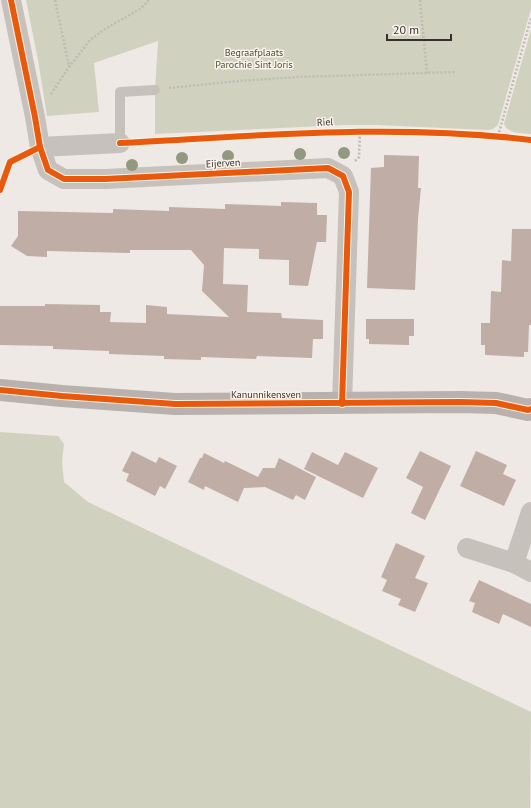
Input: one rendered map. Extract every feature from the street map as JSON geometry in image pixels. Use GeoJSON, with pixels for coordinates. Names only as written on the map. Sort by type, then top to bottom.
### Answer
{"type":"FeatureCollection","features":[{"type":"Feature","properties":{"kind":"street","name":"Eijerven"},"geometry":{"type":"LineString","coordinates":[[11,0],[40,147],[48,170],[64,179],[105,179],[328,168],[343,176]]}},
{"type":"Feature","properties":{"kind":"street"},"geometry":{"type":"LineString","coordinates":[[40,147],[120,142]]}},
{"type":"Feature","properties":{"kind":"street"},"geometry":{"type":"LineString","coordinates":[[342,404],[350,192],[343,176]]}},
{"type":"Feature","properties":{"kind":"street","name":"Kanunnikensven"},"geometry":{"type":"LineString","coordinates":[[0,390],[175,404],[460,402],[496,403],[531,410]]}},
{"type":"Feature","properties":{"kind":"street"},"geometry":{"type":"LineString","coordinates":[[467,548],[522,568],[531,512]]}},
{"type":"Feature","properties":{"kind":"lane"},"geometry":{"type":"LineString","coordinates":[[120,142],[120,92],[155,90]]}},
{"type":"Feature","properties":{"kind":"path"},"geometry":{"type":"LineString","coordinates":[[55,0],[69,67]]}},
{"type":"Feature","properties":{"kind":"path"},"geometry":{"type":"LineString","coordinates":[[35,117],[69,67],[90,40],[105,29],[140,9],[149,0]]}},
{"type":"Feature","properties":{"kind":"path"},"geometry":{"type":"LineString","coordinates":[[420,0],[427,72]]}},
{"type":"Feature","properties":{"kind":"path"},"geometry":{"type":"LineString","coordinates":[[491,135],[501,136],[531,18]]}},
{"type":"Feature","properties":{"kind":"path"},"geometry":{"type":"LineString","coordinates":[[155,90],[238,81],[298,77],[456,72]]}},
{"type":"Feature","properties":{"kind":"path"},"geometry":{"type":"LineString","coordinates":[[353,131],[368,131]]}},
{"type":"Feature","properties":{"kind":"path"},"geometry":{"type":"LineString","coordinates":[[343,176],[359,157],[360,131]]}},
{"type":"Feature","properties":{"kind":"green space","name":"Begraafplaats Parochie Sint Joris"},"geometry":{"type":"Polygon","coordinates":[[[26,0],[531,0],[531,9],[498,125],[493,129],[344,125],[155,134],[155,90],[158,41],[94,63],[99,112],[47,116],[26,0]]]}},
{"type":"Feature","properties":{"kind":"green space"},"geometry":{"type":"Polygon","coordinates":[[[531,29],[531,134],[508,130],[504,124],[531,29]]]}},
{"type":"Feature","properties":{"kind":"green space"},"geometry":{"type":"Polygon","coordinates":[[[0,432],[58,436],[64,444],[62,462],[64,482],[88,502],[531,712],[530,808],[0,808],[0,432]]]}},
{"type":"Feature","properties":{"kind":"building"},"geometry":{"type":"Polygon","coordinates":[[[384,155],[419,156],[418,188],[421,188],[415,290],[367,288],[371,168],[384,167],[384,155]]]}},
{"type":"Feature","properties":{"kind":"building"},"geometry":{"type":"Polygon","coordinates":[[[281,202],[317,203],[317,215],[327,215],[326,242],[317,242],[308,286],[289,285],[289,260],[259,259],[259,249],[224,248],[223,284],[248,285],[247,312],[281,313],[282,318],[323,320],[323,339],[313,339],[312,358],[257,356],[256,359],[201,357],[201,360],[164,359],[164,356],[109,354],[109,351],[53,349],[53,346],[0,345],[0,306],[45,306],[45,304],[100,305],[100,312],[111,312],[110,322],[146,323],[146,305],[167,307],[167,314],[229,317],[202,291],[204,265],[191,250],[130,250],[130,253],[47,251],[47,257],[27,256],[11,246],[18,236],[18,211],[113,213],[113,209],[169,211],[169,207],[225,209],[225,204],[281,206],[281,202]]]}},
{"type":"Feature","properties":{"kind":"building"},"geometry":{"type":"Polygon","coordinates":[[[512,229],[531,229],[531,325],[529,325],[528,352],[524,352],[524,357],[485,355],[485,345],[481,345],[481,323],[490,323],[491,291],[501,292],[502,260],[511,261],[512,229]]]}},
{"type":"Feature","properties":{"kind":"building"},"geometry":{"type":"Polygon","coordinates":[[[366,319],[414,319],[414,336],[409,336],[409,345],[369,344],[369,339],[366,339],[366,319]]]}},
{"type":"Feature","properties":{"kind":"building"},"geometry":{"type":"Polygon","coordinates":[[[132,451],[156,463],[159,457],[177,466],[165,489],[160,486],[155,496],[126,481],[129,474],[122,471],[132,451]]]}},
{"type":"Feature","properties":{"kind":"building"},"geometry":{"type":"Polygon","coordinates":[[[420,451],[451,466],[425,520],[411,513],[423,487],[406,478],[420,451]]]}},
{"type":"Feature","properties":{"kind":"building"},"geometry":{"type":"Polygon","coordinates":[[[476,451],[507,465],[503,474],[516,480],[504,506],[460,486],[476,451]]]}},
{"type":"Feature","properties":{"kind":"building"},"geometry":{"type":"Polygon","coordinates":[[[312,452],[338,465],[345,452],[378,468],[363,498],[304,469],[312,452]]]}},
{"type":"Feature","properties":{"kind":"building"},"geometry":{"type":"Polygon","coordinates":[[[204,453],[224,463],[225,461],[258,477],[263,468],[275,468],[279,458],[316,477],[305,500],[296,495],[293,500],[265,487],[244,488],[238,502],[205,486],[204,490],[188,482],[204,453]]]}},
{"type":"Feature","properties":{"kind":"building"},"geometry":{"type":"Polygon","coordinates":[[[396,543],[425,556],[415,578],[428,583],[415,612],[398,605],[401,599],[382,591],[387,580],[381,577],[396,543]]]}},
{"type":"Feature","properties":{"kind":"building"},"geometry":{"type":"Polygon","coordinates":[[[479,580],[531,604],[531,627],[503,614],[499,624],[472,612],[475,603],[469,601],[479,580]]]}},
{"type":"Feature","properties":{"kind":"cycle path"},"geometry":{"type":"LineString","coordinates":[[11,0],[40,147],[48,170],[64,179],[105,179],[328,168],[343,176],[349,192],[342,404]]}},
{"type":"Feature","properties":{"kind":"cycle path","name":"Riel"},"geometry":{"type":"LineString","coordinates":[[120,143],[326,132],[428,132],[531,140]]}},
{"type":"Feature","properties":{"kind":"cycle path"},"geometry":{"type":"LineString","coordinates":[[0,190],[10,162],[40,147]]}},
{"type":"Feature","properties":{"kind":"cycle path"},"geometry":{"type":"LineString","coordinates":[[0,390],[175,404],[460,402],[496,403],[528,410],[531,409]]}}]}
